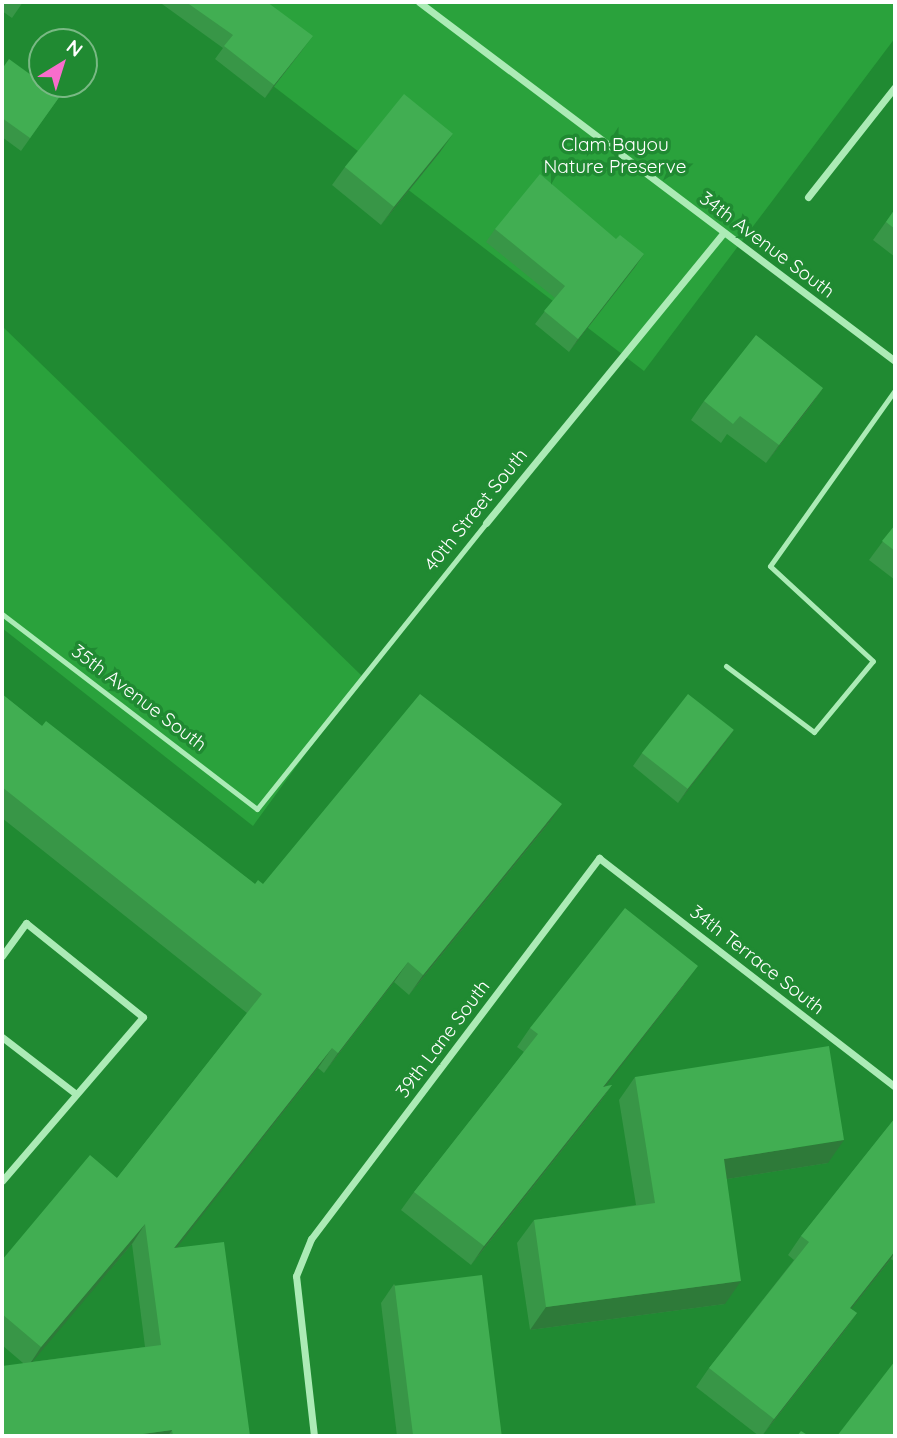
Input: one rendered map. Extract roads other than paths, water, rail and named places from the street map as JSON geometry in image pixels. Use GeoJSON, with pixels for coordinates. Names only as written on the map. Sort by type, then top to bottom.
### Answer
{"type":"FeatureCollection","features":[{"type":"Feature","properties":{"kind":"street","name":"34th Avenue South"},"geometry":{"type":"LineString","coordinates":[[419,2],[895,361]]}},
{"type":"Feature","properties":{"kind":"street"},"geometry":{"type":"LineString","coordinates":[[808,197],[895,87]]}},
{"type":"Feature","properties":{"kind":"street","name":"40th Street South"},"geometry":{"type":"LineString","coordinates":[[486,523],[723,233]]}},
{"type":"Feature","properties":{"kind":"street","name":"34th Terrace South"},"geometry":{"type":"LineString","coordinates":[[599,858],[895,1087]]}},
{"type":"Feature","properties":{"kind":"street","name":"39th Lane South"},"geometry":{"type":"LineString","coordinates":[[314,1436],[296,1276],[311,1239],[599,858]]}},
{"type":"Feature","properties":{"kind":"street"},"geometry":{"type":"LineString","coordinates":[[2,956],[26,923],[143,1017],[2,1181]]}},
{"type":"Feature","properties":{"kind":"street"},"geometry":{"type":"LineString","coordinates":[[2,1037],[76,1094]]}},
{"type":"Feature","properties":{"kind":"lane"},"geometry":{"type":"LineString","coordinates":[[726,666],[814,732],[873,661],[770,566],[895,390]]}},
{"type":"Feature","properties":{"kind":"lane","name":"40th Street South"},"geometry":{"type":"LineString","coordinates":[[257,808],[486,523]]}},
{"type":"Feature","properties":{"kind":"lane","name":"35th Avenue South"},"geometry":{"type":"LineString","coordinates":[[2,614],[257,808]]}},
{"type":"Feature","properties":{"kind":"park label","name":"Clam Bayou Nature Preserve"},"geometry":{"type":"Point","coordinates":[615,156]}}]}
